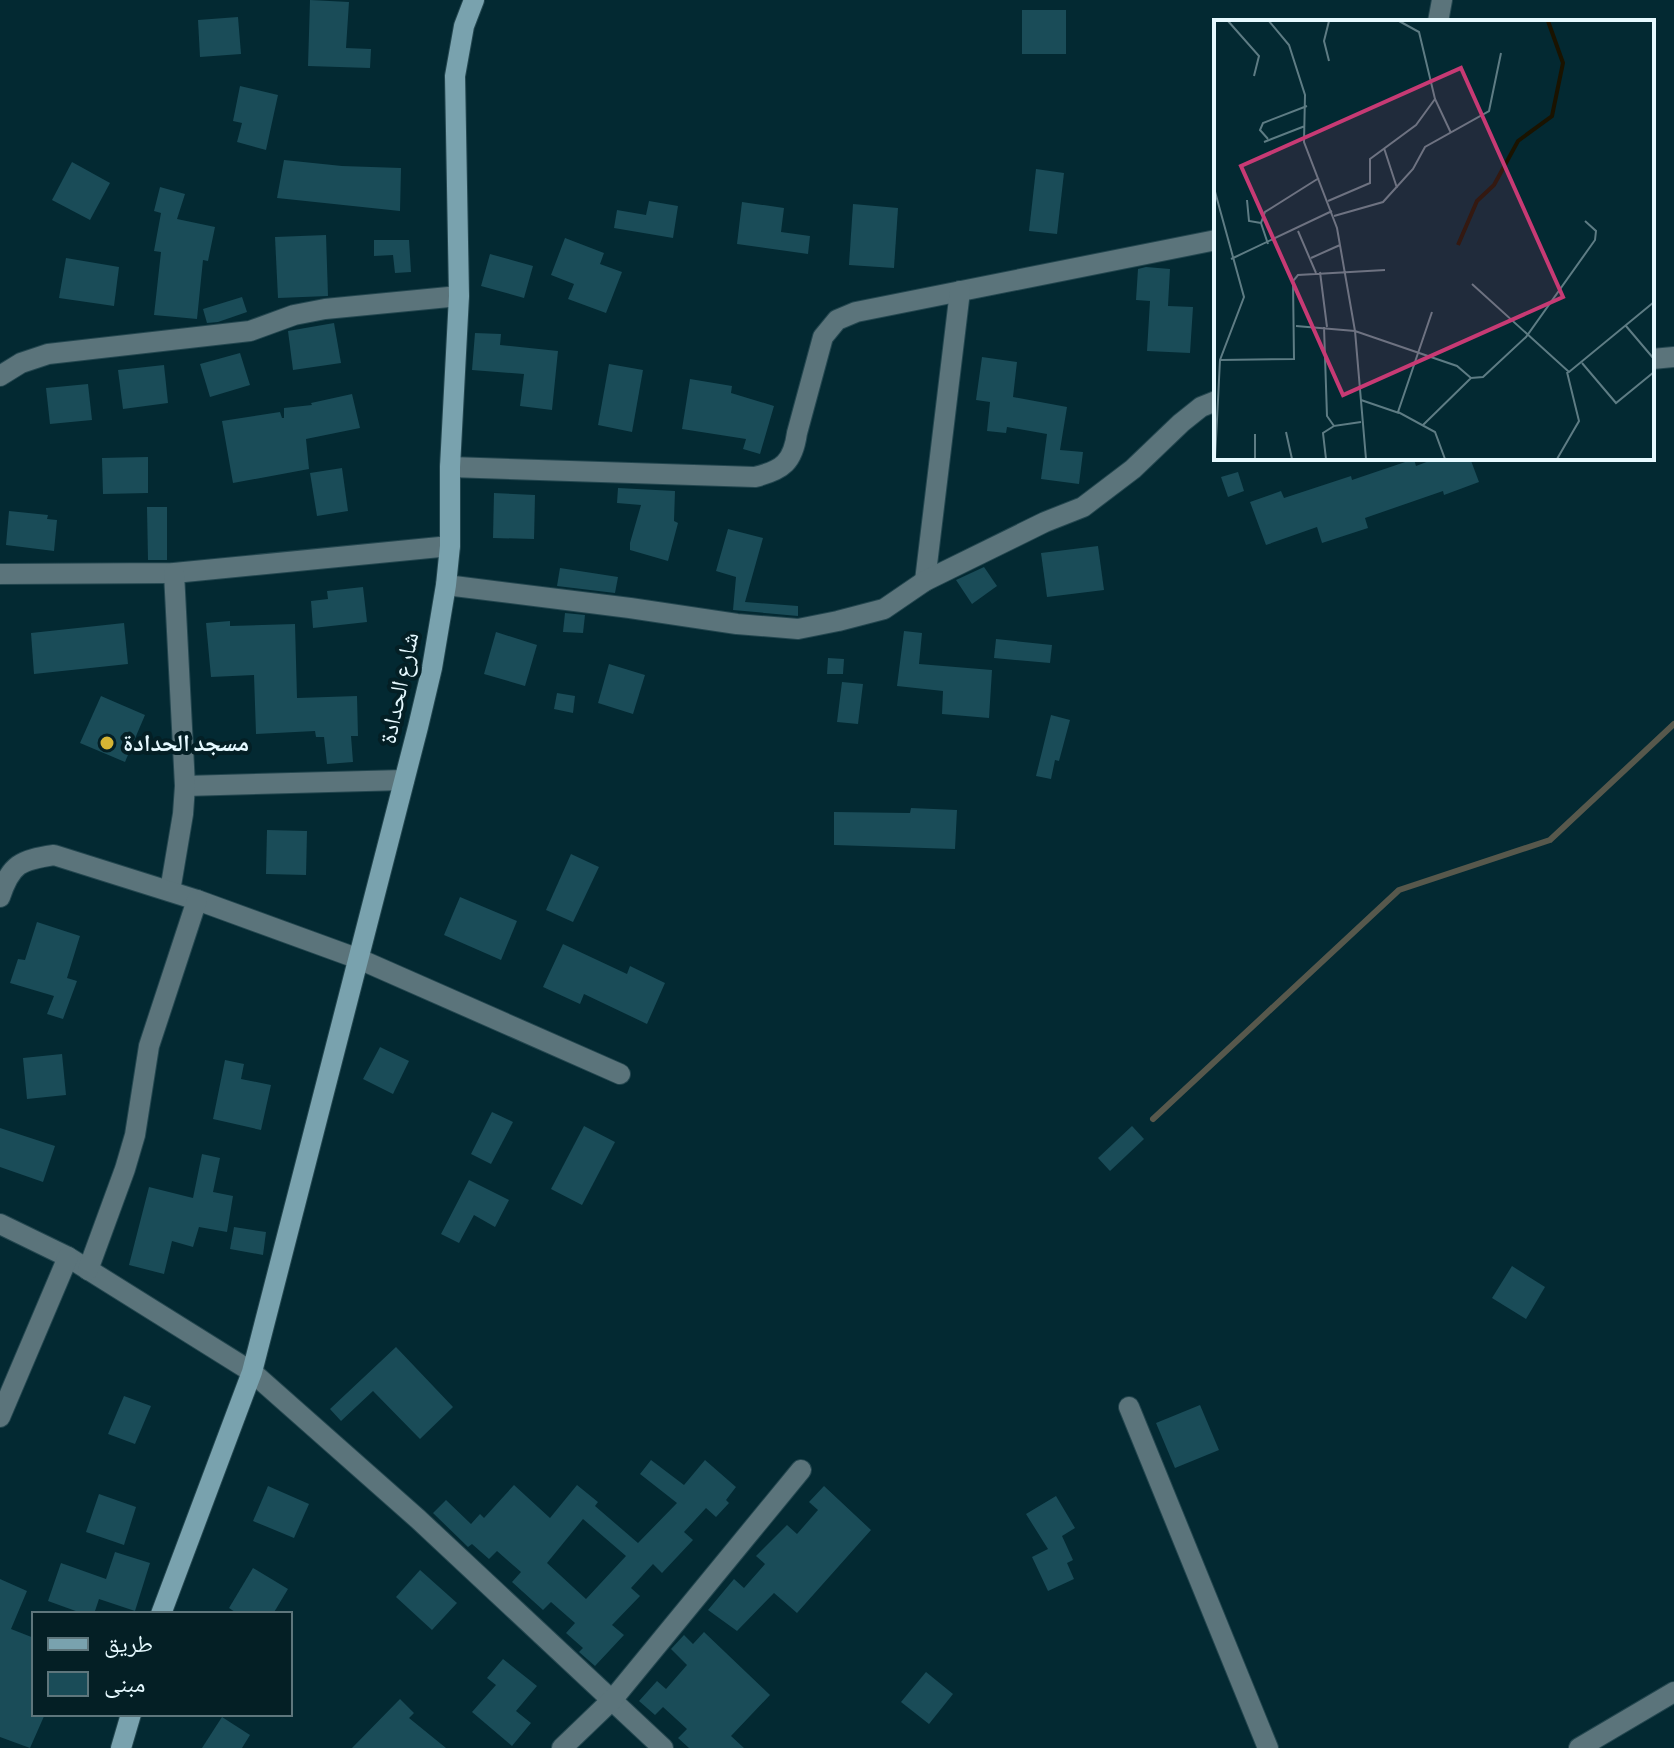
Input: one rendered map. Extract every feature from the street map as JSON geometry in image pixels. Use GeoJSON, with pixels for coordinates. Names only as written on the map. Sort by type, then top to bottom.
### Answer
{"type":"FeatureCollection","features":[{"type":"Feature","properties":{"kind":"street","name":"شارع الحدادة"},"geometry":{"type":"LineString","coordinates":[[162,1612],[252,1372],[432,668],[450,546],[450,467],[459,296],[455,76],[464,26],[474,0]]}},
{"type":"Feature","properties":{"kind":"street"},"geometry":{"type":"LineString","coordinates":[[1438,20],[1442,0]]}},
{"type":"Feature","properties":{"kind":"street"},"geometry":{"type":"LineString","coordinates":[[450,467],[755,477],[771,473],[788,463],[795,448],[823,337],[837,320],[856,312],[1214,240]]}},
{"type":"Feature","properties":{"kind":"street"},"geometry":{"type":"LineString","coordinates":[[925,581],[960,291]]}},
{"type":"Feature","properties":{"kind":"street"},"geometry":{"type":"LineString","coordinates":[[0,376],[21,363],[48,354],[250,331],[294,315],[325,309],[459,296]]}},
{"type":"Feature","properties":{"kind":"street"},"geometry":{"type":"LineString","coordinates":[[1654,359],[1674,357]]}},
{"type":"Feature","properties":{"kind":"street"},"geometry":{"type":"LineString","coordinates":[[446,585],[737,624],[798,629],[838,621],[884,609],[925,581],[1045,522],[1083,507],[1133,469],[1181,423],[1201,407],[1214,402]]}},
{"type":"Feature","properties":{"kind":"street"},"geometry":{"type":"LineString","coordinates":[[0,574],[174,573],[450,546]]}},
{"type":"Feature","properties":{"kind":"street"},"geometry":{"type":"LineString","coordinates":[[170,891],[185,786],[174,573]]}},
{"type":"Feature","properties":{"kind":"street"},"geometry":{"type":"LineString","coordinates":[[185,786],[404,780]]}},
{"type":"Feature","properties":{"kind":"street"},"geometry":{"type":"LineString","coordinates":[[0,897],[15,866],[38,857],[54,855],[197,900],[359,959],[620,1074]]}},
{"type":"Feature","properties":{"kind":"street"},"geometry":{"type":"LineString","coordinates":[[88,1270],[135,1135],[149,1046],[197,900]]}},
{"type":"Feature","properties":{"kind":"street"},"geometry":{"type":"LineString","coordinates":[[0,1224],[68,1257],[252,1372],[418,1519],[663,1748]]}},
{"type":"Feature","properties":{"kind":"street"},"geometry":{"type":"LineString","coordinates":[[0,1417],[68,1257]]}},
{"type":"Feature","properties":{"kind":"street"},"geometry":{"type":"LineString","coordinates":[[1129,1407],[1268,1748]]}},
{"type":"Feature","properties":{"kind":"street"},"geometry":{"type":"LineString","coordinates":[[562,1748],[613,1699],[801,1470]]}},
{"type":"Feature","properties":{"kind":"street"},"geometry":{"type":"LineString","coordinates":[[1579,1748],[1674,1692]]}},
{"type":"Feature","properties":{"kind":"street"},"geometry":{"type":"LineString","coordinates":[[121,1748],[130,1716]]}},
{"type":"Feature","properties":{"kind":"building"},"geometry":{"type":"Polygon","coordinates":[[[310,0],[349,2],[346,48],[371,49],[370,68],[308,66],[310,0]]]}},
{"type":"Feature","properties":{"kind":"building"},"geometry":{"type":"Polygon","coordinates":[[[1022,10],[1066,10],[1066,54],[1022,54],[1022,10]]]}},
{"type":"Feature","properties":{"kind":"building"},"geometry":{"type":"Polygon","coordinates":[[[238,17],[241,54],[200,57],[198,20],[238,17]]]}},
{"type":"Feature","properties":{"kind":"building"},"geometry":{"type":"Polygon","coordinates":[[[240,86],[278,95],[266,150],[237,142],[242,123],[233,121],[240,86]]]}},
{"type":"Feature","properties":{"kind":"building"},"geometry":{"type":"Polygon","coordinates":[[[284,160],[401,168],[400,211],[277,198],[284,160]]]}},
{"type":"Feature","properties":{"kind":"building"},"geometry":{"type":"Polygon","coordinates":[[[72,162],[110,183],[90,220],[52,200],[72,162]]]}},
{"type":"Feature","properties":{"kind":"building"},"geometry":{"type":"Polygon","coordinates":[[[1036,169],[1064,173],[1057,234],[1029,231],[1036,169]]]}},
{"type":"Feature","properties":{"kind":"building"},"geometry":{"type":"Polygon","coordinates":[[[160,187],[185,194],[177,219],[215,227],[208,261],[203,260],[197,319],[154,315],[161,252],[154,251],[161,213],[154,211],[160,187]]]}},
{"type":"Feature","properties":{"kind":"building"},"geometry":{"type":"Polygon","coordinates":[[[649,201],[678,206],[673,238],[614,228],[617,210],[646,215],[649,201]]]}},
{"type":"Feature","properties":{"kind":"building"},"geometry":{"type":"Polygon","coordinates":[[[742,202],[784,208],[781,232],[810,236],[808,254],[737,244],[742,202]]]}},
{"type":"Feature","properties":{"kind":"building"},"geometry":{"type":"Polygon","coordinates":[[[853,204],[898,208],[894,268],[849,265],[853,204]]]}},
{"type":"Feature","properties":{"kind":"building"},"geometry":{"type":"Polygon","coordinates":[[[326,235],[328,296],[278,298],[275,237],[326,235]]]}},
{"type":"Feature","properties":{"kind":"building"},"geometry":{"type":"Polygon","coordinates":[[[565,238],[604,253],[600,264],[622,272],[606,313],[568,299],[574,284],[551,275],[565,238]]]}},
{"type":"Feature","properties":{"kind":"building"},"geometry":{"type":"Polygon","coordinates":[[[374,240],[409,240],[411,272],[395,273],[393,255],[374,256],[374,240]]]}},
{"type":"Feature","properties":{"kind":"building"},"geometry":{"type":"Polygon","coordinates":[[[490,254],[533,266],[524,298],[481,286],[490,254]]]}},
{"type":"Feature","properties":{"kind":"building"},"geometry":{"type":"Polygon","coordinates":[[[66,258],[119,267],[114,306],[59,298],[66,258]]]}},
{"type":"Feature","properties":{"kind":"building"},"geometry":{"type":"Polygon","coordinates":[[[1138,269],[1170,269],[1168,306],[1193,307],[1190,353],[1147,351],[1150,301],[1136,300],[1138,269]]]}},
{"type":"Feature","properties":{"kind":"building"},"geometry":{"type":"Polygon","coordinates":[[[242,297],[247,312],[207,323],[203,309],[242,297]]]}},
{"type":"Feature","properties":{"kind":"building"},"geometry":{"type":"Polygon","coordinates":[[[334,323],[341,363],[293,370],[288,331],[334,323]]]}},
{"type":"Feature","properties":{"kind":"building"},"geometry":{"type":"Polygon","coordinates":[[[475,333],[501,334],[500,345],[558,351],[552,410],[520,406],[524,374],[472,370],[475,333]]]}},
{"type":"Feature","properties":{"kind":"building"},"geometry":{"type":"Polygon","coordinates":[[[240,353],[250,385],[210,397],[200,364],[240,353]]]}},
{"type":"Feature","properties":{"kind":"building"},"geometry":{"type":"Polygon","coordinates":[[[982,357],[1017,362],[1013,397],[1067,407],[1060,450],[1083,452],[1079,484],[1041,479],[1047,434],[1007,427],[1006,433],[987,431],[990,402],[976,400],[982,357]]]}},
{"type":"Feature","properties":{"kind":"building"},"geometry":{"type":"Polygon","coordinates":[[[609,364],[643,370],[632,432],[598,425],[609,364]]]}},
{"type":"Feature","properties":{"kind":"building"},"geometry":{"type":"Polygon","coordinates":[[[164,365],[168,403],[123,409],[118,370],[164,365]]]}},
{"type":"Feature","properties":{"kind":"building"},"geometry":{"type":"Polygon","coordinates":[[[690,379],[732,386],[731,393],[774,406],[760,454],[743,449],[746,439],[682,429],[690,379]]]}},
{"type":"Feature","properties":{"kind":"building"},"geometry":{"type":"Polygon","coordinates":[[[88,384],[92,420],[50,424],[46,388],[88,384]]]}},
{"type":"Feature","properties":{"kind":"building"},"geometry":{"type":"Polygon","coordinates":[[[352,394],[360,428],[306,439],[309,469],[233,483],[222,421],[280,412],[284,418],[284,408],[312,405],[352,394]]]}},
{"type":"Feature","properties":{"kind":"building"},"geometry":{"type":"Polygon","coordinates":[[[148,457],[148,493],[103,494],[102,458],[148,457]]]}},
{"type":"Feature","properties":{"kind":"building"},"geometry":{"type":"Polygon","coordinates":[[[1411,460],[1414,460],[1416,466],[1432,460],[1471,460],[1479,482],[1365,518],[1368,528],[1322,543],[1317,527],[1266,545],[1250,502],[1281,491],[1284,498],[1411,460]]]}},
{"type":"Feature","properties":{"kind":"building"},"geometry":{"type":"Polygon","coordinates":[[[342,468],[348,511],[317,516],[310,473],[342,468]]]}},
{"type":"Feature","properties":{"kind":"building"},"geometry":{"type":"Polygon","coordinates":[[[1238,472],[1244,491],[1228,497],[1221,477],[1238,472]]]}},
{"type":"Feature","properties":{"kind":"building"},"geometry":{"type":"Polygon","coordinates":[[[618,488],[675,491],[674,521],[678,523],[668,561],[630,550],[641,505],[617,503],[618,488]]]}},
{"type":"Feature","properties":{"kind":"building"},"geometry":{"type":"Polygon","coordinates":[[[494,493],[535,495],[534,539],[493,538],[494,493]]]}},
{"type":"Feature","properties":{"kind":"building"},"geometry":{"type":"Polygon","coordinates":[[[147,507],[167,507],[167,560],[148,560],[147,507]]]}},
{"type":"Feature","properties":{"kind":"building"},"geometry":{"type":"Polygon","coordinates":[[[9,511],[48,515],[47,519],[57,520],[54,551],[6,545],[9,511]]]}},
{"type":"Feature","properties":{"kind":"building"},"geometry":{"type":"Polygon","coordinates":[[[728,529],[763,538],[745,602],[798,606],[798,616],[733,610],[736,577],[716,571],[728,529]]]}},
{"type":"Feature","properties":{"kind":"building"},"geometry":{"type":"Polygon","coordinates":[[[1098,546],[1104,590],[1047,597],[1041,553],[1098,546]]]}},
{"type":"Feature","properties":{"kind":"building"},"geometry":{"type":"Polygon","coordinates":[[[984,567],[997,586],[972,604],[956,580],[984,567]]]}},
{"type":"Feature","properties":{"kind":"building"},"geometry":{"type":"Polygon","coordinates":[[[560,568],[618,577],[615,593],[557,586],[560,568]]]}},
{"type":"Feature","properties":{"kind":"building"},"geometry":{"type":"Polygon","coordinates":[[[363,587],[367,622],[313,628],[311,601],[328,599],[327,591],[363,587]]]}},
{"type":"Feature","properties":{"kind":"building"},"geometry":{"type":"Polygon","coordinates":[[[565,613],[585,615],[583,633],[563,632],[565,613]]]}},
{"type":"Feature","properties":{"kind":"building"},"geometry":{"type":"Polygon","coordinates":[[[230,621],[230,626],[295,624],[297,698],[357,696],[358,736],[351,736],[353,762],[327,764],[324,737],[316,737],[315,731],[256,734],[254,675],[211,677],[206,623],[230,621]]]}},
{"type":"Feature","properties":{"kind":"building"},"geometry":{"type":"Polygon","coordinates":[[[124,623],[128,664],[34,674],[31,633],[124,623]]]}},
{"type":"Feature","properties":{"kind":"building"},"geometry":{"type":"Polygon","coordinates":[[[904,631],[922,633],[919,664],[992,670],[989,718],[942,714],[943,691],[897,686],[904,631]]]}},
{"type":"Feature","properties":{"kind":"building"},"geometry":{"type":"Polygon","coordinates":[[[496,632],[537,645],[525,686],[484,674],[496,632]]]}},
{"type":"Feature","properties":{"kind":"building"},"geometry":{"type":"Polygon","coordinates":[[[996,639],[1052,645],[1050,663],[994,658],[996,639]]]}},
{"type":"Feature","properties":{"kind":"building"},"geometry":{"type":"Polygon","coordinates":[[[828,658],[844,659],[843,674],[827,674],[828,658]]]}},
{"type":"Feature","properties":{"kind":"building"},"geometry":{"type":"Polygon","coordinates":[[[609,664],[645,675],[633,714],[598,703],[609,664]]]}},
{"type":"Feature","properties":{"kind":"building"},"geometry":{"type":"Polygon","coordinates":[[[842,682],[863,684],[858,724],[837,722],[842,682]]]}},
{"type":"Feature","properties":{"kind":"building"},"geometry":{"type":"Polygon","coordinates":[[[557,693],[575,696],[573,713],[554,709],[557,693]]]}},
{"type":"Feature","properties":{"kind":"building"},"geometry":{"type":"Polygon","coordinates":[[[101,696],[145,715],[125,762],[80,743],[101,696]]]}},
{"type":"Feature","properties":{"kind":"building"},"geometry":{"type":"Polygon","coordinates":[[[1051,715],[1070,720],[1051,779],[1036,776],[1051,715]]]}},
{"type":"Feature","properties":{"kind":"building"},"geometry":{"type":"Polygon","coordinates":[[[911,808],[957,810],[955,849],[834,845],[834,812],[910,813],[911,808]]]}},
{"type":"Feature","properties":{"kind":"building"},"geometry":{"type":"Polygon","coordinates":[[[267,830],[307,831],[306,875],[266,874],[267,830]]]}},
{"type":"Feature","properties":{"kind":"building"},"geometry":{"type":"Polygon","coordinates":[[[571,854],[599,867],[573,922],[546,910],[571,854]]]}},
{"type":"Feature","properties":{"kind":"building"},"geometry":{"type":"Polygon","coordinates":[[[460,897],[517,921],[501,960],[444,935],[460,897]]]}},
{"type":"Feature","properties":{"kind":"building"},"geometry":{"type":"Polygon","coordinates":[[[37,922],[80,936],[67,978],[77,981],[63,1019],[47,1014],[54,996],[10,983],[18,959],[25,960],[37,922]]]}},
{"type":"Feature","properties":{"kind":"building"},"geometry":{"type":"Polygon","coordinates":[[[563,944],[627,974],[630,966],[665,983],[647,1024],[584,994],[580,1004],[543,987],[563,944]]]}},
{"type":"Feature","properties":{"kind":"building"},"geometry":{"type":"Polygon","coordinates":[[[380,1047],[409,1061],[393,1094],[363,1079],[380,1047]]]}},
{"type":"Feature","properties":{"kind":"building"},"geometry":{"type":"Polygon","coordinates":[[[62,1054],[66,1095],[27,1099],[23,1058],[62,1054]]]}},
{"type":"Feature","properties":{"kind":"building"},"geometry":{"type":"Polygon","coordinates":[[[225,1060],[244,1064],[241,1079],[271,1085],[261,1130],[213,1119],[225,1060]]]}},
{"type":"Feature","properties":{"kind":"building"},"geometry":{"type":"Polygon","coordinates":[[[492,1112],[513,1122],[491,1164],[471,1154],[492,1112]]]}},
{"type":"Feature","properties":{"kind":"building"},"geometry":{"type":"Polygon","coordinates":[[[584,1126],[615,1142],[582,1205],[551,1189],[584,1126]]]}},
{"type":"Feature","properties":{"kind":"building"},"geometry":{"type":"Polygon","coordinates":[[[1132,1126],[1144,1139],[1110,1171],[1098,1158],[1132,1126]]]}},
{"type":"Feature","properties":{"kind":"building"},"geometry":{"type":"Polygon","coordinates":[[[0,1128],[55,1146],[43,1182],[0,1167],[0,1128]]]}},
{"type":"Feature","properties":{"kind":"building"},"geometry":{"type":"Polygon","coordinates":[[[202,1154],[220,1158],[213,1192],[233,1196],[227,1232],[199,1227],[193,1247],[172,1241],[164,1274],[129,1265],[149,1187],[193,1198],[202,1154]]]}},
{"type":"Feature","properties":{"kind":"building"},"geometry":{"type":"Polygon","coordinates":[[[469,1180],[509,1200],[495,1227],[474,1215],[459,1243],[441,1234],[469,1180]]]}},
{"type":"Feature","properties":{"kind":"building"},"geometry":{"type":"Polygon","coordinates":[[[234,1227],[266,1232],[263,1255],[230,1249],[234,1227]]]}},
{"type":"Feature","properties":{"kind":"building"},"geometry":{"type":"Polygon","coordinates":[[[1512,1266],[1545,1287],[1526,1319],[1492,1298],[1512,1266]]]}},
{"type":"Feature","properties":{"kind":"building"},"geometry":{"type":"Polygon","coordinates":[[[396,1347],[453,1407],[420,1439],[373,1391],[341,1421],[330,1409],[396,1347]]]}},
{"type":"Feature","properties":{"kind":"building"},"geometry":{"type":"Polygon","coordinates":[[[124,1396],[151,1406],[135,1444],[108,1434],[124,1396]]]}},
{"type":"Feature","properties":{"kind":"building"},"geometry":{"type":"Polygon","coordinates":[[[1200,1405],[1219,1450],[1175,1468],[1156,1423],[1200,1405]]]}},
{"type":"Feature","properties":{"kind":"building"},"geometry":{"type":"Polygon","coordinates":[[[651,1460],[684,1485],[705,1460],[736,1487],[726,1500],[729,1503],[716,1517],[706,1508],[684,1532],[693,1540],[662,1573],[653,1564],[631,1588],[640,1596],[612,1625],[624,1635],[595,1666],[579,1652],[583,1648],[566,1633],[575,1623],[551,1602],[543,1610],[512,1582],[521,1572],[497,1551],[489,1559],[472,1544],[468,1547],[433,1513],[446,1500],[471,1524],[480,1514],[484,1518],[514,1485],[550,1518],[577,1485],[598,1502],[595,1506],[638,1543],[677,1503],[640,1474],[651,1460]],[[583,1519],[547,1563],[586,1599],[626,1556],[583,1519]]]}},
{"type":"Feature","properties":{"kind":"building"},"geometry":{"type":"Polygon","coordinates":[[[268,1486],[309,1504],[294,1538],[253,1521],[268,1486]]]}},
{"type":"Feature","properties":{"kind":"building"},"geometry":{"type":"Polygon","coordinates":[[[824,1486],[871,1530],[797,1613],[774,1593],[737,1631],[708,1610],[734,1579],[744,1588],[765,1564],[756,1556],[787,1525],[797,1534],[818,1510],[809,1502],[824,1486]]]}},
{"type":"Feature","properties":{"kind":"building"},"geometry":{"type":"Polygon","coordinates":[[[99,1494],[136,1507],[124,1545],[86,1532],[99,1494]]]}},
{"type":"Feature","properties":{"kind":"building"},"geometry":{"type":"Polygon","coordinates":[[[1056,1496],[1075,1528],[1062,1536],[1073,1560],[1067,1563],[1074,1579],[1048,1591],[1032,1557],[1048,1549],[1026,1514],[1056,1496]]]}},
{"type":"Feature","properties":{"kind":"building"},"geometry":{"type":"Polygon","coordinates":[[[115,1552],[150,1563],[135,1611],[99,1599],[95,1612],[78,1612],[48,1601],[61,1563],[106,1579],[115,1552]]]}},
{"type":"Feature","properties":{"kind":"building"},"geometry":{"type":"Polygon","coordinates":[[[253,1568],[288,1589],[274,1612],[235,1612],[229,1608],[253,1568]]]}},
{"type":"Feature","properties":{"kind":"building"},"geometry":{"type":"Polygon","coordinates":[[[420,1570],[457,1603],[432,1630],[396,1597],[420,1570]]]}},
{"type":"Feature","properties":{"kind":"building"},"geometry":{"type":"Polygon","coordinates":[[[0,1579],[27,1591],[11,1629],[32,1637],[32,1716],[44,1716],[30,1748],[0,1737],[0,1579]]]}},
{"type":"Feature","properties":{"kind":"building"},"geometry":{"type":"Polygon","coordinates":[[[704,1632],[770,1695],[731,1736],[744,1748],[689,1748],[678,1738],[687,1729],[663,1707],[655,1715],[639,1701],[657,1681],[666,1689],[687,1665],[671,1649],[684,1635],[693,1644],[704,1632]]]}},
{"type":"Feature","properties":{"kind":"building"},"geometry":{"type":"Polygon","coordinates":[[[503,1659],[537,1686],[516,1711],[531,1723],[512,1746],[472,1712],[496,1685],[487,1678],[503,1659]]]}},
{"type":"Feature","properties":{"kind":"building"},"geometry":{"type":"Polygon","coordinates":[[[926,1672],[953,1694],[929,1724],[901,1702],[926,1672]]]}},
{"type":"Feature","properties":{"kind":"building"},"geometry":{"type":"Polygon","coordinates":[[[400,1699],[414,1713],[409,1718],[446,1748],[352,1748],[400,1699]]]}},
{"type":"Feature","properties":{"kind":"building"},"geometry":{"type":"Polygon","coordinates":[[[222,1717],[250,1735],[242,1748],[202,1748],[222,1717]]]}},
{"type":"Feature","properties":{"kind":"waterway"},"geometry":{"type":"LineString","coordinates":[[1153,1119],[1399,890],[1550,840],[1674,724]]}},
{"type":"Feature","properties":{"kind":"place","name":"مسجد الحدادة"},"geometry":{"type":"Point","coordinates":[107,743]}}]}
